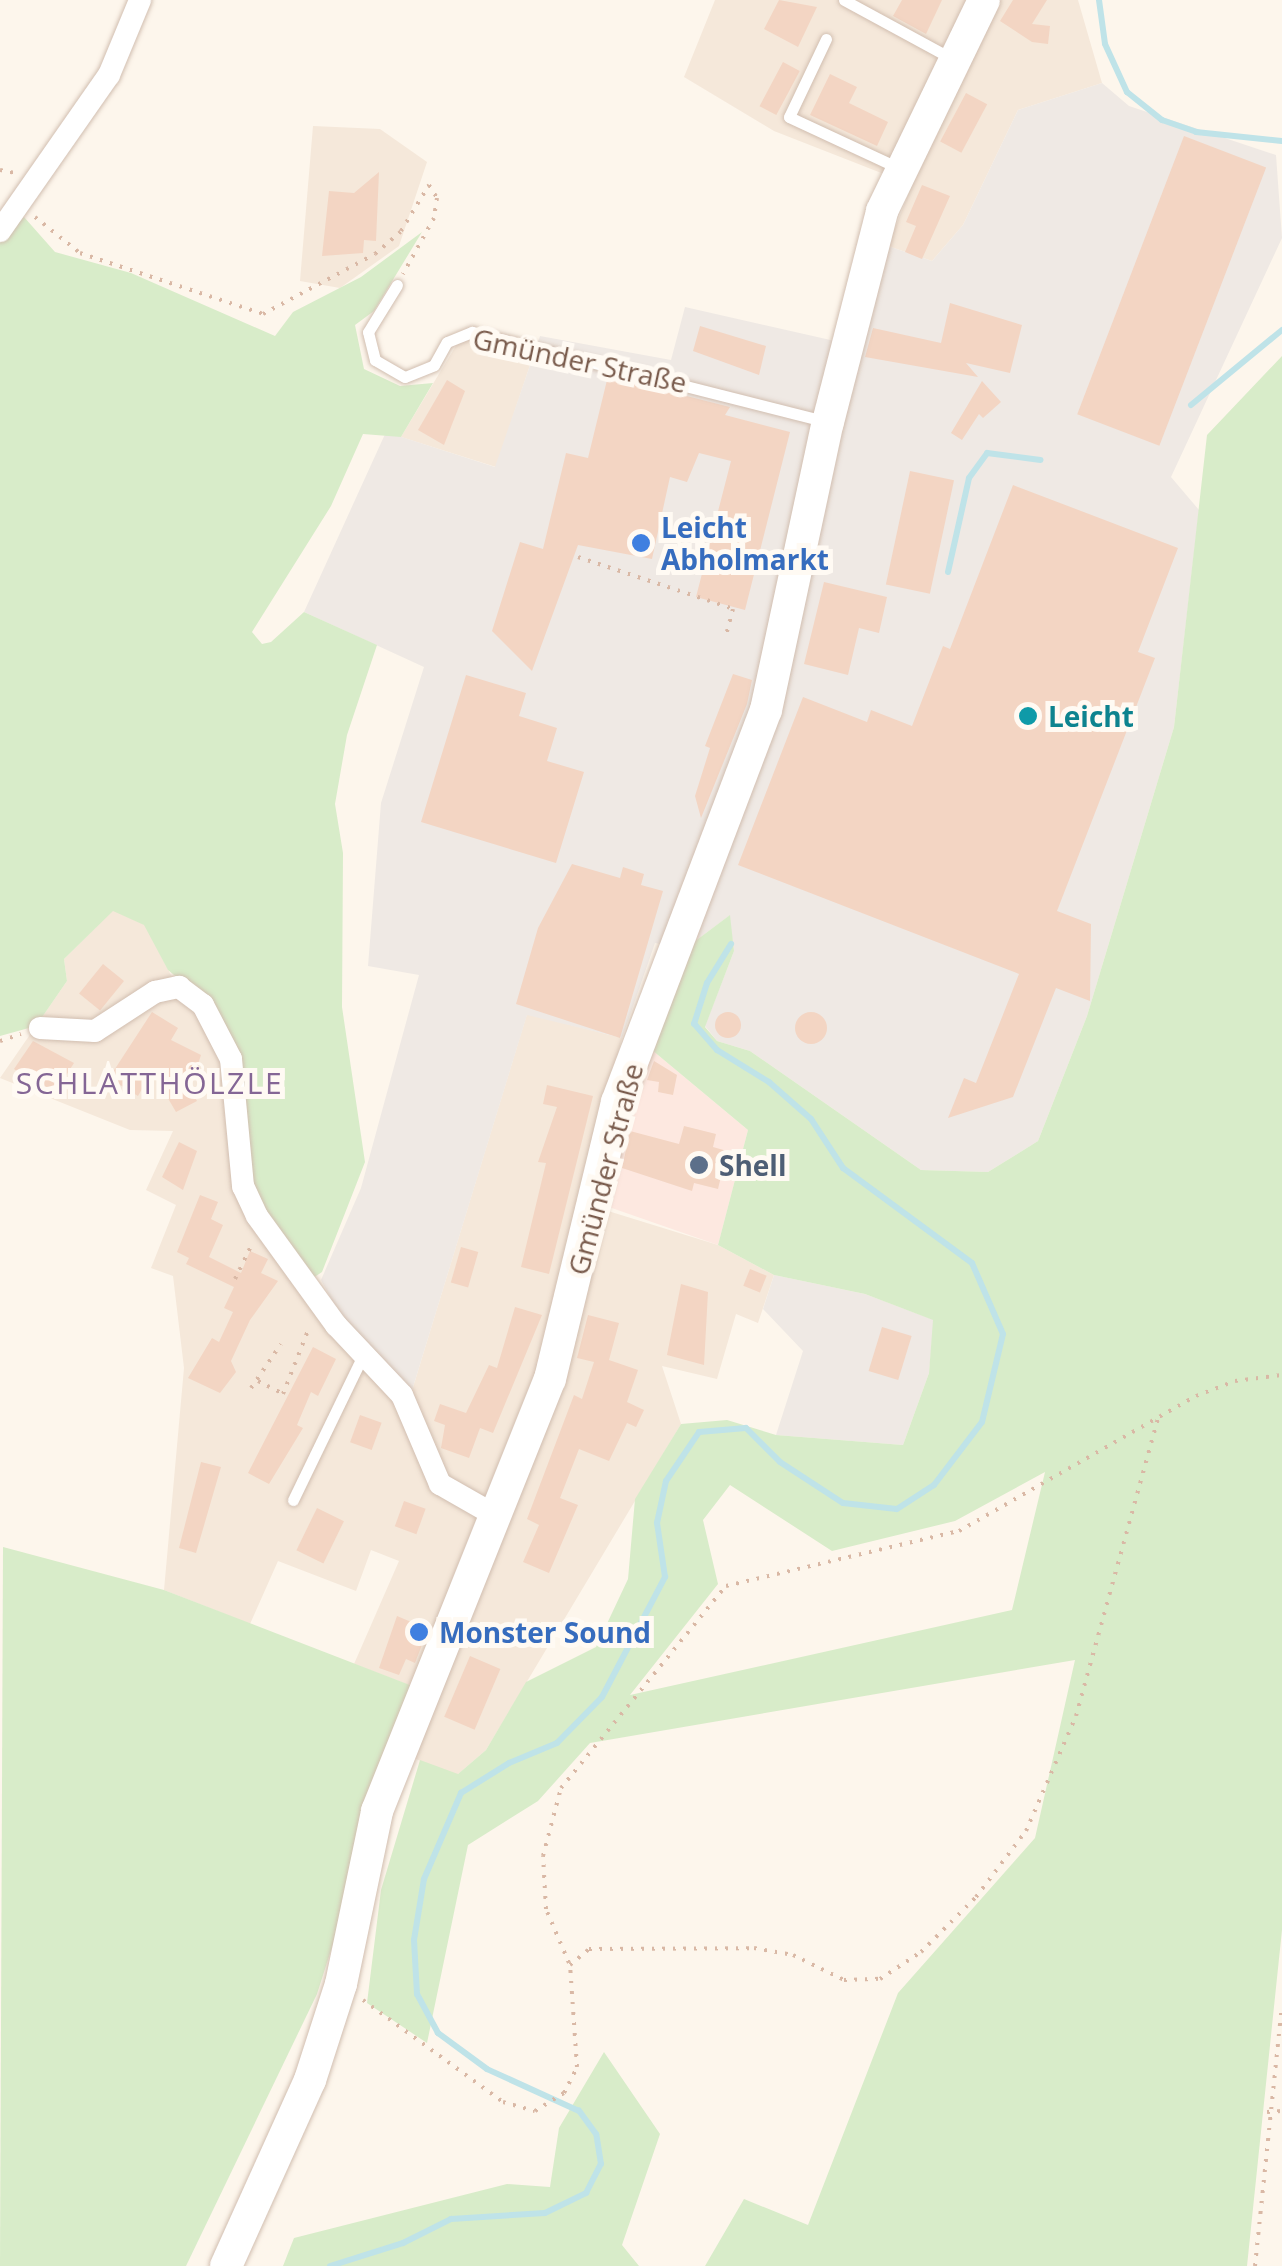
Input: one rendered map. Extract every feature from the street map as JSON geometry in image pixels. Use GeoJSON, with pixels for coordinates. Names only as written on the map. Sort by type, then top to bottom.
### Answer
{"type":"FeatureCollection","features":[{"type":"Feature","properties":{"kind":"street"},"geometry":{"type":"LineString","coordinates":[[0,231],[109,76],[140,0]]}},
{"type":"Feature","properties":{"kind":"street","name":"Gmünder Straße"},"geometry":{"type":"LineString","coordinates":[[226,2266],[310,2080],[341,1984],[378,1811],[550,1379],[617,1102],[766,710],[864,272],[899,168],[951,58],[984,0]]}},
{"type":"Feature","properties":{"kind":"street"},"geometry":{"type":"LineString","coordinates":[[40,1028],[95,1031],[155,992],[179,987],[203,1005],[231,1059],[243,1186],[336,1325],[413,1414],[440,1484],[496,1516]]}},
{"type":"Feature","properties":{"kind":"lane"},"geometry":{"type":"LineString","coordinates":[[844,0],[951,58]]}},
{"type":"Feature","properties":{"kind":"lane"},"geometry":{"type":"LineString","coordinates":[[826,38],[789,117],[899,168]]}},
{"type":"Feature","properties":{"kind":"lane","name":"Gmünder Straße"},"geometry":{"type":"LineString","coordinates":[[397,285],[368,332],[375,360],[405,377],[434,364],[458,334],[472,332],[828,422]]}},
{"type":"Feature","properties":{"kind":"lane"},"geometry":{"type":"LineString","coordinates":[[292,1500],[364,1353]]}},
{"type":"Feature","properties":{"kind":"path"},"geometry":{"type":"LineString","coordinates":[[23,201],[59,242],[80,253],[263,314],[375,254],[401,232],[429,184],[437,198],[434,218],[397,285]]}},
{"type":"Feature","properties":{"kind":"path"},"geometry":{"type":"LineString","coordinates":[[578,558],[733,609],[727,632]]}},
{"type":"Feature","properties":{"kind":"path"},"geometry":{"type":"LineString","coordinates":[[234,1279],[251,1246]]}},
{"type":"Feature","properties":{"kind":"path"},"geometry":{"type":"LineString","coordinates":[[258,1381],[283,1394],[308,1333]]}},
{"type":"Feature","properties":{"kind":"path"},"geometry":{"type":"LineString","coordinates":[[251,1388],[281,1344]]}},
{"type":"Feature","properties":{"kind":"path"},"geometry":{"type":"LineString","coordinates":[[341,1984],[504,2102],[535,2110],[548,2107],[564,2093],[577,2067],[570,1965],[546,1909],[543,1856],[561,1788],[726,1586],[959,1530],[1158,1418],[1235,1381],[1282,1374]]}},
{"type":"Feature","properties":{"kind":"path"},"geometry":{"type":"LineString","coordinates":[[570,1965],[589,1949],[633,1944],[754,1948],[794,1955],[844,1980],[880,1979],[920,1952],[976,1897],[1026,1831],[1076,1716],[1158,1418]]}},
{"type":"Feature","properties":{"kind":"path"},"geometry":{"type":"LineString","coordinates":[[1255,2266],[1267,2112],[1282,2006]]}},
{"type":"Feature","properties":{"kind":"path"},"geometry":{"type":"LineString","coordinates":[[1267,2112],[1282,2111]]}},
{"type":"Feature","properties":{"kind":"shaded area"},"geometry":{"type":"Polygon","coordinates":[[[715,0],[1078,0],[1102,83],[1018,110],[963,225],[932,261],[888,246],[912,185],[774,131],[684,77],[715,0]]]}},
{"type":"Feature","properties":{"kind":"shaded area"},"geometry":{"type":"Polygon","coordinates":[[[1102,83],[1129,106],[1276,155],[1282,238],[1171,477],[1199,510],[1174,727],[1087,1016],[1038,1141],[988,1172],[921,1170],[750,1051],[717,1041],[705,1026],[734,951],[729,916],[686,948],[655,943],[622,1038],[527,1015],[410,1397],[343,1321],[321,1280],[361,1188],[419,975],[368,966],[381,803],[424,667],[304,612],[386,432],[495,467],[540,336],[671,360],[685,307],[857,346],[888,246],[932,261],[963,225],[1018,110],[1102,83]]]}},
{"type":"Feature","properties":{"kind":"shaded area"},"geometry":{"type":"Polygon","coordinates":[[[313,126],[380,129],[427,162],[399,246],[340,288],[300,281],[313,126]]]}},
{"type":"Feature","properties":{"kind":"shaded area"},"geometry":{"type":"Polygon","coordinates":[[[460,339],[535,350],[496,467],[401,437],[460,339]]]}},
{"type":"Feature","properties":{"kind":"shaded area"},"geometry":{"type":"Polygon","coordinates":[[[113,910],[145,925],[185,1002],[217,1038],[232,1122],[233,1187],[410,1397],[527,1014],[622,1038],[579,1202],[718,1245],[774,1275],[758,1323],[736,1314],[717,1379],[662,1366],[681,1424],[486,1750],[457,1775],[390,1749],[414,1687],[354,1664],[399,1561],[371,1550],[356,1591],[278,1561],[250,1624],[164,1590],[184,1368],[173,1276],[151,1268],[176,1205],[146,1190],[173,1131],[130,1130],[0,1078],[67,981],[64,959],[113,910]]]}},
{"type":"Feature","properties":{"kind":"shaded area"},"geometry":{"type":"Polygon","coordinates":[[[640,1040],[748,1130],[718,1245],[606,1206],[640,1040]]]}},
{"type":"Feature","properties":{"kind":"shaded area"},"geometry":{"type":"Polygon","coordinates":[[[774,1275],[865,1294],[934,1320],[929,1373],[903,1445],[776,1435],[803,1351],[763,1309],[774,1275]]]}},
{"type":"Feature","properties":{"kind":"green space"},"geometry":{"type":"Polygon","coordinates":[[[24,217],[55,252],[131,273],[275,336],[293,312],[361,277],[422,232],[374,311],[355,325],[364,369],[400,386],[433,383],[401,437],[363,434],[331,506],[252,632],[262,644],[271,642],[304,612],[377,645],[347,735],[335,804],[343,853],[342,1007],[365,1162],[322,1272],[313,1278],[249,1192],[244,1112],[185,984],[168,970],[144,925],[113,911],[64,959],[67,981],[36,1026],[0,1036],[0,240],[24,217]]]}},
{"type":"Feature","properties":{"kind":"green space"},"geometry":{"type":"Polygon","coordinates":[[[1282,356],[1282,1930],[1247,2266],[705,2266],[744,2199],[808,2225],[898,1993],[1035,1838],[1075,1660],[590,1743],[538,1801],[468,1845],[427,2043],[367,2003],[381,1890],[420,1760],[458,1774],[486,1750],[526,1682],[596,1647],[628,1579],[635,1499],[681,1424],[727,1420],[776,1435],[903,1445],[929,1373],[933,1320],[865,1294],[774,1275],[718,1245],[748,1130],[640,1040],[686,948],[730,915],[734,951],[705,1027],[717,1041],[750,1051],[921,1170],[988,1172],[1038,1141],[1087,1016],[1174,727],[1207,435],[1282,356]],[[1045,1472],[955,1521],[832,1551],[730,1485],[703,1520],[718,1584],[630,1695],[1012,1610],[1045,1472]]]}},
{"type":"Feature","properties":{"kind":"green space"},"geometry":{"type":"Polygon","coordinates":[[[3,1547],[164,1590],[415,1687],[317,1994],[186,2266],[0,2266],[3,1547]]]}},
{"type":"Feature","properties":{"kind":"green space"},"geometry":{"type":"Polygon","coordinates":[[[604,2052],[660,2134],[622,2245],[639,2266],[283,2266],[294,2238],[507,2184],[550,2187],[559,2128],[604,2052]]]}},
{"type":"Feature","properties":{"kind":"building"},"geometry":{"type":"Polygon","coordinates":[[[779,0],[817,7],[798,47],[764,29],[779,0]]]}},
{"type":"Feature","properties":{"kind":"building"},"geometry":{"type":"Polygon","coordinates":[[[902,0],[942,0],[926,34],[893,16],[902,0]]]}},
{"type":"Feature","properties":{"kind":"building"},"geometry":{"type":"Polygon","coordinates":[[[1013,0],[1047,0],[1032,24],[1050,26],[1048,44],[1032,42],[1000,21],[1013,0]]]}},
{"type":"Feature","properties":{"kind":"building"},"geometry":{"type":"Polygon","coordinates":[[[783,62],[800,71],[776,115],[760,106],[783,62]]]}},
{"type":"Feature","properties":{"kind":"building"},"geometry":{"type":"Polygon","coordinates":[[[830,74],[857,87],[849,103],[888,122],[877,146],[810,115],[830,74]]]}},
{"type":"Feature","properties":{"kind":"building"},"geometry":{"type":"Polygon","coordinates":[[[966,93],[987,104],[961,153],[940,142],[966,93]]]}},
{"type":"Feature","properties":{"kind":"building"},"geometry":{"type":"Polygon","coordinates":[[[1184,136],[1266,168],[1159,446],[1077,414],[1184,136]]]}},
{"type":"Feature","properties":{"kind":"building"},"geometry":{"type":"Polygon","coordinates":[[[379,172],[376,241],[364,240],[363,253],[322,256],[329,191],[354,193],[379,172]]]}},
{"type":"Feature","properties":{"kind":"building"},"geometry":{"type":"Polygon","coordinates":[[[922,185],[950,196],[922,259],[905,252],[916,226],[906,222],[922,185]]]}},
{"type":"Feature","properties":{"kind":"building"},"geometry":{"type":"Polygon","coordinates":[[[950,303],[1022,325],[1010,373],[966,363],[978,377],[865,357],[873,328],[941,343],[950,303]]]}},
{"type":"Feature","properties":{"kind":"building"},"geometry":{"type":"Polygon","coordinates":[[[700,326],[766,346],[759,375],[693,351],[700,326]]]}},
{"type":"Feature","properties":{"kind":"building"},"geometry":{"type":"Polygon","coordinates":[[[608,376],[730,407],[725,415],[790,432],[745,610],[696,597],[731,461],[699,453],[687,482],[670,477],[652,559],[578,545],[532,671],[492,631],[520,542],[543,549],[566,453],[588,458],[608,376]]]}},
{"type":"Feature","properties":{"kind":"building"},"geometry":{"type":"Polygon","coordinates":[[[447,380],[465,391],[444,445],[418,430],[447,380]]]}},
{"type":"Feature","properties":{"kind":"building"},"geometry":{"type":"Polygon","coordinates":[[[982,381],[1001,402],[983,418],[979,414],[962,440],[951,433],[982,381]]]}},
{"type":"Feature","properties":{"kind":"building"},"geometry":{"type":"Polygon","coordinates":[[[910,471],[954,480],[930,594],[886,584],[910,471]]]}},
{"type":"Feature","properties":{"kind":"building","name":"Leicht"},"geometry":{"type":"Polygon","coordinates":[[[1013,485],[1178,548],[1138,652],[1155,658],[1057,911],[1091,924],[1090,1001],[1056,988],[1013,1097],[948,1118],[964,1078],[976,1083],[1019,974],[738,865],[803,697],[867,722],[871,710],[912,726],[943,646],[950,649],[1013,485]]]}},
{"type":"Feature","properties":{"kind":"building"},"geometry":{"type":"Polygon","coordinates":[[[824,582],[887,597],[879,633],[859,628],[848,675],[804,664],[824,582]]]}},
{"type":"Feature","properties":{"kind":"building"},"geometry":{"type":"Polygon","coordinates":[[[733,674],[752,680],[747,704],[701,818],[695,796],[710,748],[705,746],[733,674]]]}},
{"type":"Feature","properties":{"kind":"building"},"geometry":{"type":"Polygon","coordinates":[[[466,675],[526,693],[519,716],[557,728],[547,761],[584,772],[556,863],[421,822],[466,675]]]}},
{"type":"Feature","properties":{"kind":"building"},"geometry":{"type":"Polygon","coordinates":[[[572,864],[620,878],[623,867],[644,874],[641,885],[663,891],[620,1038],[516,1004],[538,928],[572,864]]]}},
{"type":"Feature","properties":{"kind":"building"},"geometry":{"type":"Polygon","coordinates":[[[103,964],[124,981],[100,1011],[79,994],[103,964]]]}},
{"type":"Feature","properties":{"kind":"building"},"geometry":{"type":"Polygon","coordinates":[[[152,1012],[178,1028],[171,1040],[201,1055],[190,1088],[197,1101],[176,1112],[152,1071],[138,1096],[109,1078],[152,1012]]]}},
{"type":"Feature","properties":{"kind":"building"},"geometry":{"type":"Polygon","coordinates":[[[728,1012],[737,1016],[741,1025],[737,1034],[728,1038],[719,1034],[715,1025],[719,1016],[728,1012]]]}},
{"type":"Feature","properties":{"kind":"building"},"geometry":{"type":"Polygon","coordinates":[[[811,1012],[822,1017],[827,1028],[822,1039],[811,1044],[800,1039],[795,1028],[800,1017],[811,1012]]]}},
{"type":"Feature","properties":{"kind":"building"},"geometry":{"type":"Polygon","coordinates":[[[33,1041],[74,1063],[53,1096],[14,1069],[33,1041]]]}},
{"type":"Feature","properties":{"kind":"building"},"geometry":{"type":"Polygon","coordinates":[[[654,1061],[677,1075],[673,1095],[658,1092],[659,1082],[647,1080],[654,1061]]]}},
{"type":"Feature","properties":{"kind":"building"},"geometry":{"type":"Polygon","coordinates":[[[547,1085],[593,1096],[549,1274],[521,1267],[546,1163],[538,1162],[557,1107],[543,1104],[547,1085]]]}},
{"type":"Feature","properties":{"kind":"building"},"geometry":{"type":"Polygon","coordinates":[[[684,1126],[716,1134],[713,1147],[727,1151],[718,1189],[694,1183],[692,1191],[622,1168],[630,1131],[679,1144],[684,1126]]]}},
{"type":"Feature","properties":{"kind":"building"},"geometry":{"type":"Polygon","coordinates":[[[179,1142],[197,1151],[183,1190],[162,1177],[179,1142]]]}},
{"type":"Feature","properties":{"kind":"building"},"geometry":{"type":"Polygon","coordinates":[[[200,1195],[218,1202],[211,1219],[223,1225],[209,1257],[241,1273],[250,1251],[268,1259],[261,1273],[278,1281],[250,1320],[231,1361],[236,1372],[220,1393],[188,1378],[212,1338],[219,1342],[233,1312],[224,1308],[234,1287],[186,1264],[189,1258],[177,1252],[200,1195]]]}},
{"type":"Feature","properties":{"kind":"building"},"geometry":{"type":"Polygon","coordinates":[[[461,1247],[478,1252],[468,1288],[451,1283],[461,1247]]]}},
{"type":"Feature","properties":{"kind":"building"},"geometry":{"type":"Polygon","coordinates":[[[750,1269],[767,1276],[760,1292],[743,1286],[750,1269]]]}},
{"type":"Feature","properties":{"kind":"building"},"geometry":{"type":"Polygon","coordinates":[[[681,1284],[708,1292],[704,1365],[667,1355],[681,1284]]]}},
{"type":"Feature","properties":{"kind":"building"},"geometry":{"type":"Polygon","coordinates":[[[515,1307],[542,1315],[493,1433],[480,1428],[469,1458],[441,1448],[445,1425],[434,1421],[440,1404],[466,1413],[489,1365],[497,1368],[515,1307]]]}},
{"type":"Feature","properties":{"kind":"building"},"geometry":{"type":"Polygon","coordinates":[[[588,1315],[619,1323],[609,1360],[638,1370],[627,1402],[644,1410],[636,1427],[627,1423],[609,1461],[579,1449],[560,1498],[578,1505],[549,1573],[523,1562],[539,1525],[527,1519],[574,1395],[582,1399],[594,1362],[577,1358],[588,1315]]]}},
{"type":"Feature","properties":{"kind":"building"},"geometry":{"type":"Polygon","coordinates":[[[882,1327],[912,1336],[898,1380],[869,1371],[882,1327]]]}},
{"type":"Feature","properties":{"kind":"building"},"geometry":{"type":"Polygon","coordinates":[[[313,1347],[336,1359],[318,1396],[311,1392],[297,1425],[303,1428],[269,1484],[248,1473],[313,1347]]]}},
{"type":"Feature","properties":{"kind":"building"},"geometry":{"type":"Polygon","coordinates":[[[360,1415],[382,1423],[372,1450],[350,1442],[360,1415]]]}},
{"type":"Feature","properties":{"kind":"building"},"geometry":{"type":"Polygon","coordinates":[[[201,1462],[221,1467],[196,1553],[179,1548],[201,1462]]]}},
{"type":"Feature","properties":{"kind":"building"},"geometry":{"type":"Polygon","coordinates":[[[404,1501],[426,1509],[416,1534],[395,1526],[404,1501]]]}},
{"type":"Feature","properties":{"kind":"building"},"geometry":{"type":"Polygon","coordinates":[[[317,1508],[344,1521],[323,1563],[296,1550],[317,1508]]]}},
{"type":"Feature","properties":{"kind":"building"},"geometry":{"type":"Polygon","coordinates":[[[397,1616],[428,1629],[415,1663],[406,1659],[399,1675],[379,1668],[397,1616]]]}},
{"type":"Feature","properties":{"kind":"building"},"geometry":{"type":"Polygon","coordinates":[[[470,1656],[500,1669],[475,1730],[444,1717],[470,1656]]]}},
{"type":"Feature","properties":{"kind":"waterway"},"geometry":{"type":"LineString","coordinates":[[1099,0],[1105,44],[1127,92],[1162,120],[1196,132],[1282,141]]}},
{"type":"Feature","properties":{"kind":"waterway"},"geometry":{"type":"LineString","coordinates":[[1191,405],[1282,330]]}},
{"type":"Feature","properties":{"kind":"waterway"},"geometry":{"type":"LineString","coordinates":[[948,572],[969,478],[987,453],[1041,460]]}},
{"type":"Feature","properties":{"kind":"waterway"},"geometry":{"type":"LineString","coordinates":[[330,2266],[403,2243],[451,2219],[545,2213],[586,2193],[601,2164],[596,2134],[579,2111],[487,2069],[438,2033],[417,1994],[414,1940],[424,1879],[461,1793],[509,1763],[557,1743],[602,1697],[665,1577],[657,1523],[666,1481],[699,1432],[746,1428],[780,1462],[843,1503],[897,1509],[934,1485],[982,1422],[1003,1334],[972,1263],[843,1168],[811,1119],[769,1082],[717,1050],[694,1024],[707,983],[731,944]]}},
{"type":"Feature","properties":{"kind":"place","name":"Leicht Abholmarkt"},"geometry":{"type":"Point","coordinates":[641,543]}},
{"type":"Feature","properties":{"kind":"place","name":"Leicht"},"geometry":{"type":"Point","coordinates":[1028,716]}},
{"type":"Feature","properties":{"kind":"place","name":"Shell"},"geometry":{"type":"Point","coordinates":[699,1165]}},
{"type":"Feature","properties":{"kind":"place","name":"Monster Sound"},"geometry":{"type":"Point","coordinates":[419,1632]}},
{"type":"Feature","properties":{"kind":"district","name":"SCHLATTHÖLZLE"},"geometry":{"type":"Point","coordinates":[150,1083]}}]}
